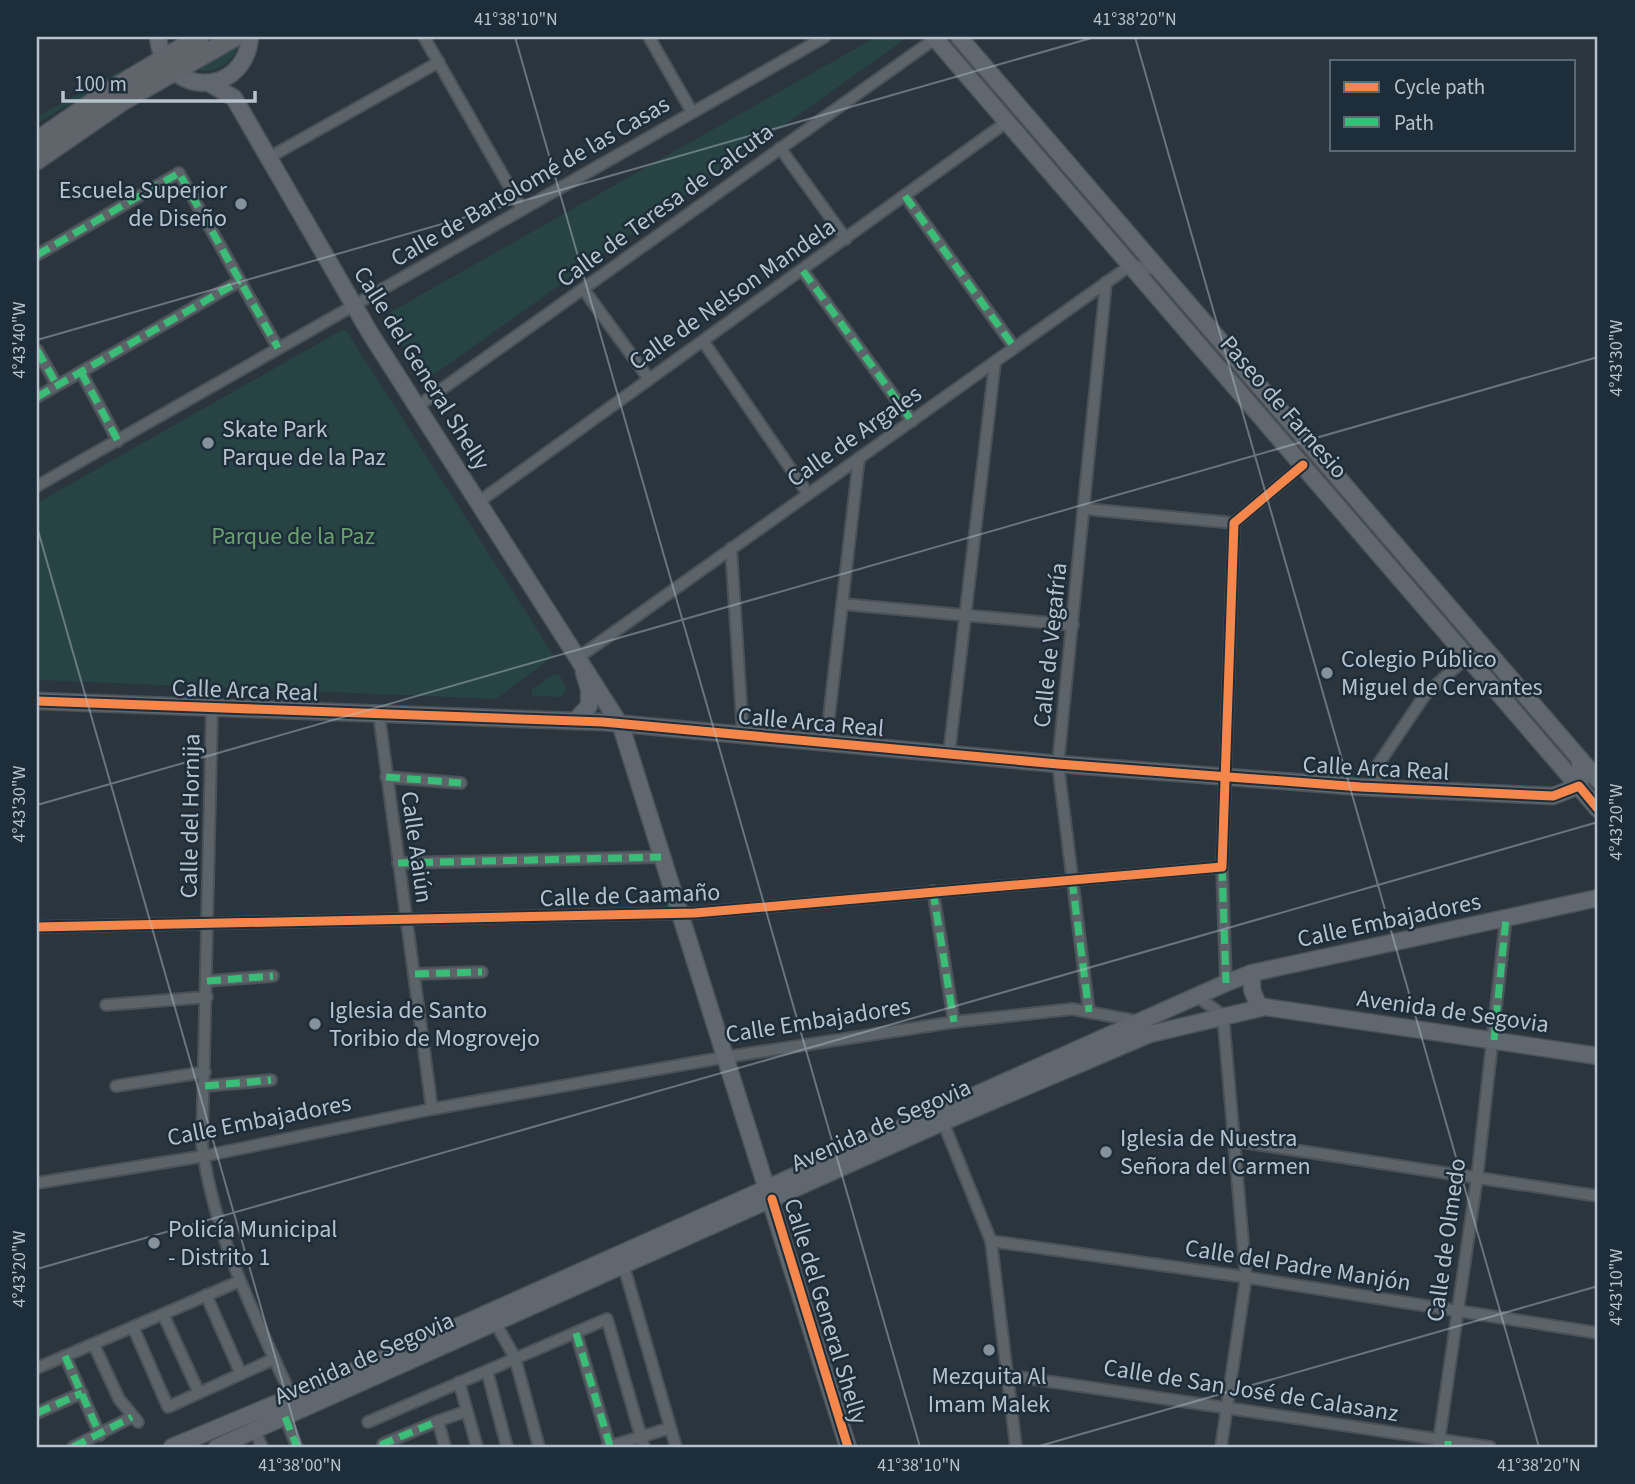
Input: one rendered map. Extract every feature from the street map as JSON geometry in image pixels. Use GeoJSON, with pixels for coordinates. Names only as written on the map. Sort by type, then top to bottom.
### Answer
{"type":"FeatureCollection","features":[{"type":"Feature","properties":{"kind":"main road"},"geometry":{"type":"LineString","coordinates":[[159,37],[163,57],[175,73]]}},
{"type":"Feature","properties":{"kind":"main road"},"geometry":{"type":"LineString","coordinates":[[37,141],[163,57],[200,37]]}},
{"type":"Feature","properties":{"kind":"main road"},"geometry":{"type":"LineString","coordinates":[[37,160],[121,102],[235,37]]}},
{"type":"Feature","properties":{"kind":"main road"},"geometry":{"type":"LineString","coordinates":[[209,83],[223,79],[237,69],[247,53],[250,37]]}},
{"type":"Feature","properties":{"kind":"main road","name":"Paseo de Farnesio"},"geometry":{"type":"LineString","coordinates":[[959,37],[1598,780]]}},
{"type":"Feature","properties":{"kind":"main road","name":"Paseo de Farnesio"},"geometry":{"type":"LineString","coordinates":[[935,38],[1598,809]]}},
{"type":"Feature","properties":{"kind":"main road"},"geometry":{"type":"LineString","coordinates":[[234,98],[237,69]]}},
{"type":"Feature","properties":{"kind":"main road","name":"Calle del General Shelly"},"geometry":{"type":"LineString","coordinates":[[175,73],[194,82],[209,83],[234,98],[354,305],[621,726],[848,1447]]}},
{"type":"Feature","properties":{"kind":"main road","name":"Calle del General Shelly"},"geometry":{"type":"LineString","coordinates":[[576,720],[584,713],[590,699],[579,657]]}},
{"type":"Feature","properties":{"kind":"main road","name":"Calle Arca Real"},"geometry":{"type":"LineString","coordinates":[[37,701],[576,720],[1058,764],[1381,788],[1553,796],[1579,786]]}},
{"type":"Feature","properties":{"kind":"main road"},"geometry":{"type":"LineString","coordinates":[[1579,758],[1582,776],[1579,786]]}},
{"type":"Feature","properties":{"kind":"main road","name":"Calle Embajadores"},"geometry":{"type":"LineString","coordinates":[[1137,1021],[1252,973],[1598,898]]}},
{"type":"Feature","properties":{"kind":"main road"},"geometry":{"type":"LineString","coordinates":[[1252,973],[1252,990],[1259,1007]]}},
{"type":"Feature","properties":{"kind":"main road","name":"Avenida de Segovia"},"geometry":{"type":"LineString","coordinates":[[217,1447],[651,1240],[943,1122],[1122,1043],[1259,1007],[1598,1056]]}},
{"type":"Feature","properties":{"kind":"main road","name":"Avenida de Segovia"},"geometry":{"type":"LineString","coordinates":[[172,1447],[292,1409],[496,1324],[624,1267],[770,1193],[1137,1021]]}},
{"type":"Feature","properties":{"kind":"street"},"geometry":{"type":"LineString","coordinates":[[424,37],[522,209]]}},
{"type":"Feature","properties":{"kind":"street"},"geometry":{"type":"LineString","coordinates":[[649,37],[692,112]]}},
{"type":"Feature","properties":{"kind":"street","name":"Calle de Bartolomé de las Casas"},"geometry":{"type":"LineString","coordinates":[[37,486],[825,37]]}},
{"type":"Feature","properties":{"kind":"street","name":"Calle de Teresa de Calcuta"},"geometry":{"type":"LineString","coordinates":[[418,406],[935,38]]}},
{"type":"Feature","properties":{"kind":"street"},"geometry":{"type":"LineString","coordinates":[[268,158],[439,62]]}},
{"type":"Feature","properties":{"kind":"street","name":"Calle de Nelson Mandela"},"geometry":{"type":"LineString","coordinates":[[480,501],[1008,121]]}},
{"type":"Feature","properties":{"kind":"street"},"geometry":{"type":"LineString","coordinates":[[780,148],[846,239]]}},
{"type":"Feature","properties":{"kind":"street"},"geometry":{"type":"LineString","coordinates":[[37,255],[179,173],[278,348]]}},
{"type":"Feature","properties":{"kind":"street"},"geometry":{"type":"LineString","coordinates":[[905,196],[1014,347]]}},
{"type":"Feature","properties":{"kind":"street"},"geometry":{"type":"LineString","coordinates":[[1131,264],[1158,270]]}},
{"type":"Feature","properties":{"kind":"street","name":"Calle de Argales"},"geometry":{"type":"LineString","coordinates":[[579,657],[1131,264]]}},
{"type":"Feature","properties":{"kind":"street"},"geometry":{"type":"LineString","coordinates":[[803,271],[912,421]]}},
{"type":"Feature","properties":{"kind":"street"},"geometry":{"type":"LineString","coordinates":[[37,397],[240,281]]}},
{"type":"Feature","properties":{"kind":"street","name":"Calle de Vegafría"},"geometry":{"type":"LineString","coordinates":[[1089,1012],[1058,764],[1086,509],[1106,282]]}},
{"type":"Feature","properties":{"kind":"street"},"geometry":{"type":"LineString","coordinates":[[584,290],[649,379]]}},
{"type":"Feature","properties":{"kind":"street"},"geometry":{"type":"LineString","coordinates":[[703,341],[808,494]]}},
{"type":"Feature","properties":{"kind":"street"},"geometry":{"type":"LineString","coordinates":[[37,350],[57,385]]}},
{"type":"Feature","properties":{"kind":"street"},"geometry":{"type":"LineString","coordinates":[[949,754],[995,362]]}},
{"type":"Feature","properties":{"kind":"street"},"geometry":{"type":"LineString","coordinates":[[80,372],[118,441]]}},
{"type":"Feature","properties":{"kind":"street"},"geometry":{"type":"LineString","coordinates":[[826,743],[859,458]]}},
{"type":"Feature","properties":{"kind":"street"},"geometry":{"type":"LineString","coordinates":[[1086,509],[1234,523],[1303,465]]}},
{"type":"Feature","properties":{"kind":"street"},"geometry":{"type":"LineString","coordinates":[[1226,983],[1222,867],[1234,523]]}},
{"type":"Feature","properties":{"kind":"street"},"geometry":{"type":"LineString","coordinates":[[731,548],[743,735]]}},
{"type":"Feature","properties":{"kind":"street"},"geometry":{"type":"LineString","coordinates":[[842,604],[1073,625]]}},
{"type":"Feature","properties":{"kind":"street"},"geometry":{"type":"LineString","coordinates":[[1381,788],[1373,775],[1412,712],[1425,695],[1468,656]]}},
{"type":"Feature","properties":{"kind":"street","name":"Calle del Hornija"},"geometry":{"type":"LineString","coordinates":[[212,708],[204,1156],[240,1281],[274,1359],[292,1409],[297,1447]]}},
{"type":"Feature","properties":{"kind":"street","name":"Calle Aaiún"},"geometry":{"type":"LineString","coordinates":[[379,715],[432,1109]]}},
{"type":"Feature","properties":{"kind":"street"},"geometry":{"type":"LineString","coordinates":[[386,777],[461,783]]}},
{"type":"Feature","properties":{"kind":"street"},"geometry":{"type":"LineString","coordinates":[[398,863],[661,857]]}},
{"type":"Feature","properties":{"kind":"street","name":"Calle de Caamaño"},"geometry":{"type":"LineString","coordinates":[[37,927],[679,914],[1222,867]]}},
{"type":"Feature","properties":{"kind":"street"},"geometry":{"type":"LineString","coordinates":[[933,891],[954,1022]]}},
{"type":"Feature","properties":{"kind":"street","name":"Calle de Olmedo"},"geometry":{"type":"LineString","coordinates":[[1443,1444],[1456,1310],[1477,1178],[1506,918]]}},
{"type":"Feature","properties":{"kind":"street"},"geometry":{"type":"LineString","coordinates":[[415,974],[482,972]]}},
{"type":"Feature","properties":{"kind":"street"},"geometry":{"type":"LineString","coordinates":[[207,981],[273,976]]}},
{"type":"Feature","properties":{"kind":"street"},"geometry":{"type":"LineString","coordinates":[[106,1005],[207,996]]}},
{"type":"Feature","properties":{"kind":"street"},"geometry":{"type":"LineString","coordinates":[[1196,996],[1223,1015],[1246,1277],[1221,1447]]}},
{"type":"Feature","properties":{"kind":"street","name":"Calle Embajadores"},"geometry":{"type":"LineString","coordinates":[[37,1184],[204,1156],[432,1109],[726,1057],[954,1022],[1072,1009],[1137,1021]]}},
{"type":"Feature","properties":{"kind":"street"},"geometry":{"type":"LineString","coordinates":[[116,1086],[205,1072]]}},
{"type":"Feature","properties":{"kind":"street"},"geometry":{"type":"LineString","coordinates":[[205,1086],[271,1080]]}},
{"type":"Feature","properties":{"kind":"street"},"geometry":{"type":"LineString","coordinates":[[943,1122],[991,1241],[1016,1447]]}},
{"type":"Feature","properties":{"kind":"street"},"geometry":{"type":"LineString","coordinates":[[1235,1140],[1598,1196]]}},
{"type":"Feature","properties":{"kind":"street"},"geometry":{"type":"LineString","coordinates":[[651,1240],[626,1257],[624,1267],[676,1447]]}},
{"type":"Feature","properties":{"kind":"street","name":"Calle del Padre Manjón"},"geometry":{"type":"LineString","coordinates":[[991,1241],[1246,1277],[1598,1333]]}},
{"type":"Feature","properties":{"kind":"street"},"geometry":{"type":"LineString","coordinates":[[37,1368],[240,1281]]}},
{"type":"Feature","properties":{"kind":"street"},"geometry":{"type":"LineString","coordinates":[[206,1295],[241,1374]]}},
{"type":"Feature","properties":{"kind":"street"},"geometry":{"type":"LineString","coordinates":[[163,1314],[199,1393]]}},
{"type":"Feature","properties":{"kind":"street"},"geometry":{"type":"LineString","coordinates":[[368,1422],[607,1319],[643,1442]]}},
{"type":"Feature","properties":{"kind":"street"},"geometry":{"type":"LineString","coordinates":[[496,1324],[515,1358],[539,1447]]}},
{"type":"Feature","properties":{"kind":"street"},"geometry":{"type":"LineString","coordinates":[[133,1327],[168,1407],[274,1359]]}},
{"type":"Feature","properties":{"kind":"street"},"geometry":{"type":"LineString","coordinates":[[576,1334],[609,1447],[643,1442],[670,1428]]}},
{"type":"Feature","properties":{"kind":"street"},"geometry":{"type":"LineString","coordinates":[[73,1447],[135,1420],[119,1399],[94,1345]]}},
{"type":"Feature","properties":{"kind":"street"},"geometry":{"type":"LineString","coordinates":[[65,1356],[100,1435]]}},
{"type":"Feature","properties":{"kind":"street"},"geometry":{"type":"LineString","coordinates":[[487,1371],[507,1447]]}},
{"type":"Feature","properties":{"kind":"street","name":"Calle de San José de Calasanz"},"geometry":{"type":"LineString","coordinates":[[1006,1374],[1443,1444],[1490,1447]]}},
{"type":"Feature","properties":{"kind":"street"},"geometry":{"type":"LineString","coordinates":[[459,1382],[478,1447]]}},
{"type":"Feature","properties":{"kind":"street"},"geometry":{"type":"LineString","coordinates":[[37,1413],[82,1393]]}},
{"type":"Feature","properties":{"kind":"street"},"geometry":{"type":"LineString","coordinates":[[384,1447],[383,1444],[467,1411]]}},
{"type":"Feature","properties":{"kind":"street"},"geometry":{"type":"LineString","coordinates":[[438,1421],[445,1447]]}},
{"type":"Feature","properties":{"kind":"street"},"geometry":{"type":"LineString","coordinates":[[255,1430],[262,1447]]}},
{"type":"Feature","properties":{"kind":"green space"},"geometry":{"type":"Polygon","coordinates":[[[876,37],[908,37],[425,381],[390,326],[393,322],[387,314],[876,37]]]}},
{"type":"Feature","properties":{"kind":"green space"},"geometry":{"type":"Polygon","coordinates":[[[235,45],[238,47],[222,67],[210,71],[196,70],[196,67],[235,45]]]}},
{"type":"Feature","properties":{"kind":"green space"},"geometry":{"type":"Polygon","coordinates":[[[127,67],[129,71],[37,123],[37,117],[127,67]]]}},
{"type":"Feature","properties":{"kind":"green space","name":"Parque de la Paz"},"geometry":{"type":"Polygon","coordinates":[[[346,330],[554,656],[496,699],[37,680],[37,503],[346,330]]]}},
{"type":"Feature","properties":{"kind":"green space"},"geometry":{"type":"Polygon","coordinates":[[[554,674],[559,675],[567,688],[562,697],[533,696],[531,690],[554,674]]]}},
{"type":"Feature","properties":{"kind":"marked path"},"geometry":{"type":"LineString","coordinates":[[37,255],[179,173],[278,348]]}},
{"type":"Feature","properties":{"kind":"marked path"},"geometry":{"type":"LineString","coordinates":[[905,196],[1014,347]]}},
{"type":"Feature","properties":{"kind":"marked path"},"geometry":{"type":"LineString","coordinates":[[803,271],[912,421]]}},
{"type":"Feature","properties":{"kind":"marked path"},"geometry":{"type":"LineString","coordinates":[[37,397],[240,281]]}},
{"type":"Feature","properties":{"kind":"marked path"},"geometry":{"type":"LineString","coordinates":[[37,350],[57,385]]}},
{"type":"Feature","properties":{"kind":"marked path"},"geometry":{"type":"LineString","coordinates":[[81,372],[118,441]]}},
{"type":"Feature","properties":{"kind":"marked path"},"geometry":{"type":"LineString","coordinates":[[386,777],[461,783]]}},
{"type":"Feature","properties":{"kind":"marked path"},"geometry":{"type":"LineString","coordinates":[[398,863],[661,857]]}},
{"type":"Feature","properties":{"kind":"marked path"},"geometry":{"type":"LineString","coordinates":[[1222,867],[1226,983]]}},
{"type":"Feature","properties":{"kind":"marked path"},"geometry":{"type":"LineString","coordinates":[[1072,880],[1089,1012]]}},
{"type":"Feature","properties":{"kind":"marked path"},"geometry":{"type":"LineString","coordinates":[[933,891],[954,1022]]}},
{"type":"Feature","properties":{"kind":"marked path"},"geometry":{"type":"LineString","coordinates":[[1494,1040],[1506,918]]}},
{"type":"Feature","properties":{"kind":"marked path"},"geometry":{"type":"LineString","coordinates":[[415,974],[482,972]]}},
{"type":"Feature","properties":{"kind":"marked path"},"geometry":{"type":"LineString","coordinates":[[207,981],[273,976]]}},
{"type":"Feature","properties":{"kind":"marked path"},"geometry":{"type":"LineString","coordinates":[[205,1086],[271,1080]]}},
{"type":"Feature","properties":{"kind":"marked path"},"geometry":{"type":"LineString","coordinates":[[576,1333],[610,1446]]}},
{"type":"Feature","properties":{"kind":"marked path"},"geometry":{"type":"LineString","coordinates":[[65,1356],[100,1435]]}},
{"type":"Feature","properties":{"kind":"marked path"},"geometry":{"type":"LineString","coordinates":[[37,1413],[82,1393]]}},
{"type":"Feature","properties":{"kind":"marked path"},"geometry":{"type":"LineString","coordinates":[[73,1447],[132,1417]]}},
{"type":"Feature","properties":{"kind":"marked path"},"geometry":{"type":"LineString","coordinates":[[285,1417],[297,1447]]}},
{"type":"Feature","properties":{"kind":"marked path"},"geometry":{"type":"LineString","coordinates":[[384,1447],[383,1444],[438,1421]]}},
{"type":"Feature","properties":{"kind":"marked path"},"geometry":{"type":"LineString","coordinates":[[1448,1441],[1448,1447]]}},
{"type":"Feature","properties":{"kind":"cycle path"},"geometry":{"type":"LineString","coordinates":[[37,927],[695,913],[1222,867],[1234,523],[1303,465]]}},
{"type":"Feature","properties":{"kind":"cycle path"},"geometry":{"type":"LineString","coordinates":[[37,701],[603,722],[1058,764],[1361,787],[1553,796],[1579,786],[1598,809]]}},
{"type":"Feature","properties":{"kind":"cycle path"},"geometry":{"type":"LineString","coordinates":[[772,1199],[848,1447]]}},
{"type":"Feature","properties":{"kind":"place","name":"Escuela Superior de Diseño"},"geometry":{"type":"Point","coordinates":[241,204]}},
{"type":"Feature","properties":{"kind":"place","name":"Skate Park Parque de la Paz"},"geometry":{"type":"Point","coordinates":[208,443]}},
{"type":"Feature","properties":{"kind":"place","name":"Colegio Público Miguel de Cervantes"},"geometry":{"type":"Point","coordinates":[1327,673]}},
{"type":"Feature","properties":{"kind":"place","name":"Iglesia de Santo Toribio de Mogrovejo"},"geometry":{"type":"Point","coordinates":[315,1024]}},
{"type":"Feature","properties":{"kind":"place","name":"Iglesia de Nuestra Señora del Carmen"},"geometry":{"type":"Point","coordinates":[1106,1152]}},
{"type":"Feature","properties":{"kind":"place","name":"Policía Municipal - Distrito 1"},"geometry":{"type":"Point","coordinates":[154,1243]}},
{"type":"Feature","properties":{"kind":"place","name":"Mezquita Al Imam Malek"},"geometry":{"type":"Point","coordinates":[989,1350]}}]}
